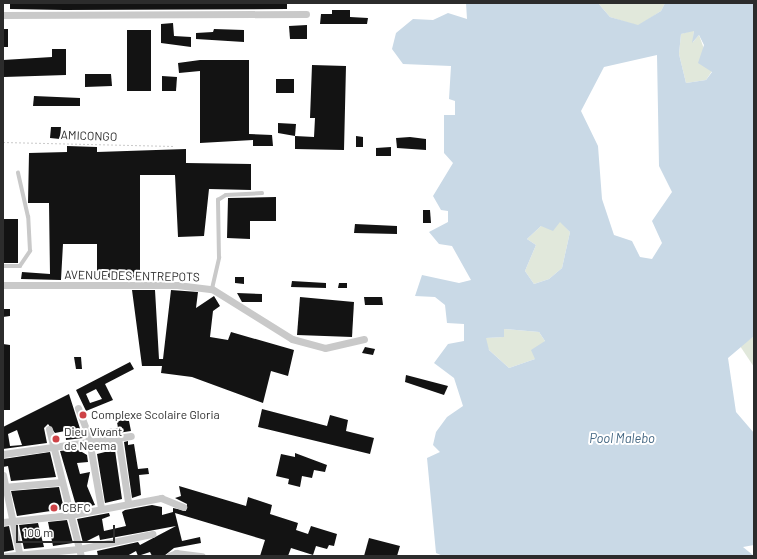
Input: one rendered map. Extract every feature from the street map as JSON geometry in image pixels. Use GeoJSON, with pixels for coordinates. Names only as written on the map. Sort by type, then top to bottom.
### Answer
{"type":"FeatureCollection","features":[{"type":"Feature","properties":{"kind":"street"},"geometry":{"type":"LineString","coordinates":[[3,15],[306,14]]}},
{"type":"Feature","properties":{"kind":"street","name":"AVENUE DES ENTREPOTS"},"geometry":{"type":"LineString","coordinates":[[3,285],[177,285],[212,289],[292,339],[325,348],[364,339]]}},
{"type":"Feature","properties":{"kind":"street"},"geometry":{"type":"LineString","coordinates":[[78,408],[88,443],[101,508]]}},
{"type":"Feature","properties":{"kind":"street"},"geometry":{"type":"LineString","coordinates":[[49,429],[80,553]]}},
{"type":"Feature","properties":{"kind":"street"},"geometry":{"type":"LineString","coordinates":[[3,454],[131,436]]}},
{"type":"Feature","properties":{"kind":"street"},"geometry":{"type":"LineString","coordinates":[[118,438],[128,502]]}},
{"type":"Feature","properties":{"kind":"street"},"geometry":{"type":"LineString","coordinates":[[3,475],[19,552]]}},
{"type":"Feature","properties":{"kind":"street"},"geometry":{"type":"LineString","coordinates":[[5,487],[62,482]]}},
{"type":"Feature","properties":{"kind":"street"},"geometry":{"type":"LineString","coordinates":[[3,522],[70,515],[128,502],[161,498],[183,507]]}},
{"type":"Feature","properties":{"kind":"street"},"geometry":{"type":"LineString","coordinates":[[6,556],[19,552],[80,553],[152,534]]}},
{"type":"Feature","properties":{"kind":"street"},"geometry":{"type":"LineString","coordinates":[[169,556],[176,553],[202,556]]}},
{"type":"Feature","properties":{"kind":"lane"},"geometry":{"type":"LineString","coordinates":[[3,266],[20,266],[30,251],[28,217],[18,173]]}},
{"type":"Feature","properties":{"kind":"lane"},"geometry":{"type":"LineString","coordinates":[[212,289],[219,258],[218,200],[226,195],[262,193]]}},
{"type":"Feature","properties":{"kind":"path","name":"AMICONGO"},"geometry":{"type":"LineString","coordinates":[[3,142],[174,146]]}},
{"type":"Feature","properties":{"kind":"shaded area"},"geometry":{"type":"Polygon","coordinates":[[[598,3],[665,3],[661,11],[638,26],[610,17],[598,3]]]}},
{"type":"Feature","properties":{"kind":"shaded area"},"geometry":{"type":"Polygon","coordinates":[[[694,30],[693,42],[699,35],[712,71],[706,80],[686,83],[679,54],[681,34],[694,30]]]}},
{"type":"Feature","properties":{"kind":"shaded area"},"geometry":{"type":"Polygon","coordinates":[[[560,221],[570,232],[562,268],[549,279],[534,284],[525,271],[536,245],[527,239],[541,226],[560,221]]]}},
{"type":"Feature","properties":{"kind":"shaded area"},"geometry":{"type":"Polygon","coordinates":[[[504,329],[539,332],[545,341],[535,359],[509,368],[488,349],[485,338],[503,337],[504,329]]]}},
{"type":"Feature","properties":{"kind":"shaded area"},"geometry":{"type":"Polygon","coordinates":[[[754,336],[754,367],[740,346],[754,336]]]}},
{"type":"Feature","properties":{"kind":"water","name":"Pool Malebo"},"geometry":{"type":"Polygon","coordinates":[[[466,3],[598,3],[610,17],[638,25],[661,11],[665,3],[754,3],[754,336],[728,358],[736,412],[754,433],[754,545],[743,547],[754,556],[443,556],[436,553],[427,458],[440,452],[433,445],[436,432],[447,417],[463,406],[454,378],[434,363],[448,344],[464,341],[464,324],[447,323],[445,305],[435,297],[415,296],[422,275],[459,283],[471,280],[452,246],[439,244],[429,232],[448,222],[448,211],[441,210],[433,196],[453,163],[444,153],[444,115],[455,115],[455,101],[449,99],[451,66],[403,64],[392,49],[396,33],[413,19],[433,20],[448,13],[467,19],[466,3]],[[694,31],[681,34],[679,54],[686,83],[706,80],[712,72],[698,63],[704,45],[699,35],[692,43],[694,31]],[[657,55],[604,67],[581,111],[598,146],[602,199],[614,235],[632,241],[640,257],[652,259],[662,243],[652,221],[672,192],[659,166],[657,55]],[[560,222],[553,231],[541,226],[527,239],[536,245],[525,271],[534,284],[549,279],[562,268],[570,232],[560,222]],[[504,329],[504,337],[486,338],[489,350],[509,368],[535,359],[531,350],[545,341],[539,332],[504,329]]]}},
{"type":"Feature","properties":{"kind":"building"},"geometry":{"type":"Polygon","coordinates":[[[10,3],[287,3],[287,9],[10,9],[10,3]]]}},
{"type":"Feature","properties":{"kind":"building"},"geometry":{"type":"Polygon","coordinates":[[[332,10],[350,10],[350,17],[368,18],[367,24],[320,24],[321,14],[332,14],[332,10]]]}},
{"type":"Feature","properties":{"kind":"building"},"geometry":{"type":"Polygon","coordinates":[[[173,23],[174,36],[191,37],[191,47],[161,43],[161,24],[173,23]]]}},
{"type":"Feature","properties":{"kind":"building"},"geometry":{"type":"Polygon","coordinates":[[[307,25],[307,39],[290,39],[289,26],[307,25]]]}},
{"type":"Feature","properties":{"kind":"building"},"geometry":{"type":"Polygon","coordinates":[[[3,29],[8,29],[8,47],[3,47],[3,29]]]}},
{"type":"Feature","properties":{"kind":"building"},"geometry":{"type":"Polygon","coordinates":[[[214,29],[244,30],[244,42],[196,39],[196,33],[213,32],[214,29]]]}},
{"type":"Feature","properties":{"kind":"building"},"geometry":{"type":"Polygon","coordinates":[[[127,30],[151,30],[151,91],[127,91],[127,30]]]}},
{"type":"Feature","properties":{"kind":"building"},"geometry":{"type":"Polygon","coordinates":[[[52,49],[66,49],[66,75],[4,77],[3,60],[52,57],[52,49]]]}},
{"type":"Feature","properties":{"kind":"building"},"geometry":{"type":"Polygon","coordinates":[[[200,60],[249,60],[249,134],[272,135],[273,146],[253,146],[253,140],[200,143],[200,71],[179,73],[178,63],[200,60]]]}},
{"type":"Feature","properties":{"kind":"building"},"geometry":{"type":"Polygon","coordinates":[[[312,65],[346,66],[344,150],[295,149],[295,136],[314,137],[315,118],[310,118],[312,65]]]}},
{"type":"Feature","properties":{"kind":"building"},"geometry":{"type":"Polygon","coordinates":[[[85,74],[111,74],[112,86],[85,87],[85,74]]]}},
{"type":"Feature","properties":{"kind":"building"},"geometry":{"type":"Polygon","coordinates":[[[162,76],[177,77],[176,91],[162,91],[162,76]]]}},
{"type":"Feature","properties":{"kind":"building"},"geometry":{"type":"Polygon","coordinates":[[[276,79],[294,79],[294,93],[276,93],[276,79]]]}},
{"type":"Feature","properties":{"kind":"building"},"geometry":{"type":"Polygon","coordinates":[[[34,96],[80,98],[80,106],[33,106],[34,96]]]}},
{"type":"Feature","properties":{"kind":"building"},"geometry":{"type":"Polygon","coordinates":[[[278,123],[296,124],[295,136],[278,133],[278,123]]]}},
{"type":"Feature","properties":{"kind":"building"},"geometry":{"type":"Polygon","coordinates":[[[51,127],[61,127],[60,139],[50,138],[51,127]]]}},
{"type":"Feature","properties":{"kind":"building"},"geometry":{"type":"Polygon","coordinates":[[[356,136],[363,137],[363,147],[356,147],[356,136]]]}},
{"type":"Feature","properties":{"kind":"building"},"geometry":{"type":"Polygon","coordinates":[[[410,137],[426,139],[426,150],[397,148],[396,138],[410,137]]]}},
{"type":"Feature","properties":{"kind":"building"},"geometry":{"type":"Polygon","coordinates":[[[67,146],[97,147],[97,152],[186,149],[186,163],[251,164],[251,190],[209,189],[204,236],[178,237],[175,175],[140,175],[140,278],[97,278],[97,244],[63,244],[61,280],[21,279],[22,272],[50,274],[49,203],[28,203],[29,153],[67,152],[67,146]]]}},
{"type":"Feature","properties":{"kind":"building"},"geometry":{"type":"Polygon","coordinates":[[[391,147],[391,156],[376,156],[376,148],[391,147]]]}},
{"type":"Feature","properties":{"kind":"building"},"geometry":{"type":"Polygon","coordinates":[[[276,197],[276,221],[250,221],[250,239],[227,238],[228,198],[276,197]]]}},
{"type":"Feature","properties":{"kind":"building"},"geometry":{"type":"Polygon","coordinates":[[[423,210],[430,210],[431,223],[423,223],[423,210]]]}},
{"type":"Feature","properties":{"kind":"building"},"geometry":{"type":"Polygon","coordinates":[[[3,219],[18,219],[18,263],[3,263],[3,219]]]}},
{"type":"Feature","properties":{"kind":"building"},"geometry":{"type":"Polygon","coordinates":[[[355,224],[397,226],[397,234],[354,233],[355,224]]]}},
{"type":"Feature","properties":{"kind":"building"},"geometry":{"type":"Polygon","coordinates":[[[235,277],[244,277],[244,284],[235,283],[235,277]]]}},
{"type":"Feature","properties":{"kind":"building"},"geometry":{"type":"Polygon","coordinates":[[[292,281],[326,283],[326,288],[291,287],[292,281]]]}},
{"type":"Feature","properties":{"kind":"building"},"geometry":{"type":"Polygon","coordinates":[[[339,283],[347,283],[347,288],[338,288],[339,283]]]}},
{"type":"Feature","properties":{"kind":"building"},"geometry":{"type":"Polygon","coordinates":[[[132,290],[155,290],[159,359],[163,359],[171,290],[198,292],[196,308],[214,296],[220,306],[213,311],[210,337],[228,340],[231,332],[294,350],[288,376],[271,371],[263,403],[192,377],[161,373],[162,366],[142,366],[132,290]]]}},
{"type":"Feature","properties":{"kind":"building"},"geometry":{"type":"Polygon","coordinates":[[[237,293],[262,294],[262,302],[242,302],[237,293]]]}},
{"type":"Feature","properties":{"kind":"building"},"geometry":{"type":"Polygon","coordinates":[[[300,297],[354,302],[352,337],[297,335],[300,297]]]}},
{"type":"Feature","properties":{"kind":"building"},"geometry":{"type":"Polygon","coordinates":[[[364,297],[382,297],[383,305],[365,305],[364,297]]]}},
{"type":"Feature","properties":{"kind":"building"},"geometry":{"type":"Polygon","coordinates":[[[3,309],[10,309],[10,316],[3,317],[3,309]]]}},
{"type":"Feature","properties":{"kind":"building"},"geometry":{"type":"Polygon","coordinates":[[[3,344],[10,345],[10,410],[3,410],[3,344]]]}},
{"type":"Feature","properties":{"kind":"building"},"geometry":{"type":"Polygon","coordinates":[[[365,347],[375,349],[373,355],[362,353],[365,347]]]}},
{"type":"Feature","properties":{"kind":"building"},"geometry":{"type":"Polygon","coordinates":[[[74,357],[81,357],[82,369],[76,369],[74,357]]]}},
{"type":"Feature","properties":{"kind":"building"},"geometry":{"type":"Polygon","coordinates":[[[130,362],[134,369],[105,384],[113,400],[86,411],[76,390],[130,362]],[[96,389],[86,394],[90,403],[102,399],[96,389]]]}},
{"type":"Feature","properties":{"kind":"building"},"geometry":{"type":"Polygon","coordinates":[[[406,375],[448,386],[444,395],[405,382],[406,375]]]}},
{"type":"Feature","properties":{"kind":"building"},"geometry":{"type":"Polygon","coordinates":[[[69,394],[83,438],[66,440],[65,431],[55,433],[48,424],[44,428],[47,443],[3,449],[3,427],[69,394]],[[17,430],[8,434],[10,446],[22,445],[17,430]]]}},
{"type":"Feature","properties":{"kind":"building"},"geometry":{"type":"Polygon","coordinates":[[[262,409],[327,426],[330,415],[348,420],[346,431],[374,438],[370,454],[258,427],[262,409]]]}},
{"type":"Feature","properties":{"kind":"building"},"geometry":{"type":"Polygon","coordinates":[[[128,416],[131,431],[98,436],[97,430],[118,428],[117,422],[128,416]]]}},
{"type":"Feature","properties":{"kind":"building"},"geometry":{"type":"Polygon","coordinates":[[[128,441],[128,445],[134,444],[138,469],[148,468],[149,474],[139,475],[141,495],[132,498],[124,442],[128,441]]]}},
{"type":"Feature","properties":{"kind":"building"},"geometry":{"type":"Polygon","coordinates":[[[114,443],[122,499],[105,503],[97,454],[105,452],[104,445],[114,443]]]}},
{"type":"Feature","properties":{"kind":"building"},"geometry":{"type":"Polygon","coordinates":[[[77,449],[87,455],[88,462],[77,463],[80,474],[90,472],[87,486],[95,505],[77,509],[60,451],[77,449]]]}},
{"type":"Feature","properties":{"kind":"building"},"geometry":{"type":"Polygon","coordinates":[[[50,452],[56,477],[11,481],[8,466],[3,467],[3,459],[50,452]]]}},
{"type":"Feature","properties":{"kind":"building"},"geometry":{"type":"Polygon","coordinates":[[[295,453],[327,465],[325,472],[314,470],[312,478],[302,476],[300,487],[288,484],[289,479],[276,476],[281,454],[295,457],[295,453]]]}},
{"type":"Feature","properties":{"kind":"building"},"geometry":{"type":"Polygon","coordinates":[[[179,486],[246,506],[248,497],[272,505],[270,514],[298,523],[296,530],[308,534],[311,526],[337,534],[334,546],[329,545],[327,549],[316,546],[313,555],[291,548],[288,556],[260,556],[265,540],[175,513],[182,541],[200,537],[201,543],[174,548],[164,556],[152,556],[150,552],[138,556],[136,551],[127,556],[98,556],[97,551],[138,542],[140,545],[176,526],[100,540],[99,535],[83,543],[77,519],[109,513],[110,516],[102,519],[104,531],[126,526],[122,512],[125,510],[152,505],[162,507],[162,515],[173,512],[173,508],[186,511],[187,504],[175,498],[181,496],[179,486]]]}},
{"type":"Feature","properties":{"kind":"building"},"geometry":{"type":"Polygon","coordinates":[[[59,487],[64,509],[17,516],[11,491],[59,487]]]}},
{"type":"Feature","properties":{"kind":"building"},"geometry":{"type":"Polygon","coordinates":[[[67,520],[73,543],[53,546],[48,522],[67,520]]]}},
{"type":"Feature","properties":{"kind":"building"},"geometry":{"type":"Polygon","coordinates":[[[38,523],[44,547],[24,549],[19,525],[38,523]]]}},
{"type":"Feature","properties":{"kind":"building"},"geometry":{"type":"Polygon","coordinates":[[[9,526],[14,550],[3,552],[3,527],[9,526]]]}},
{"type":"Feature","properties":{"kind":"building"},"geometry":{"type":"Polygon","coordinates":[[[369,538],[400,546],[397,556],[364,556],[369,538]]]}},
{"type":"Feature","properties":{"kind":"place","name":"Complexe Scolaire Gloria"},"geometry":{"type":"Point","coordinates":[83,415]}},
{"type":"Feature","properties":{"kind":"place","name":"Dieu Vivant de Neema"},"geometry":{"type":"Point","coordinates":[56,439]}},
{"type":"Feature","properties":{"kind":"place","name":"CBFC"},"geometry":{"type":"Point","coordinates":[54,508]}}]}
